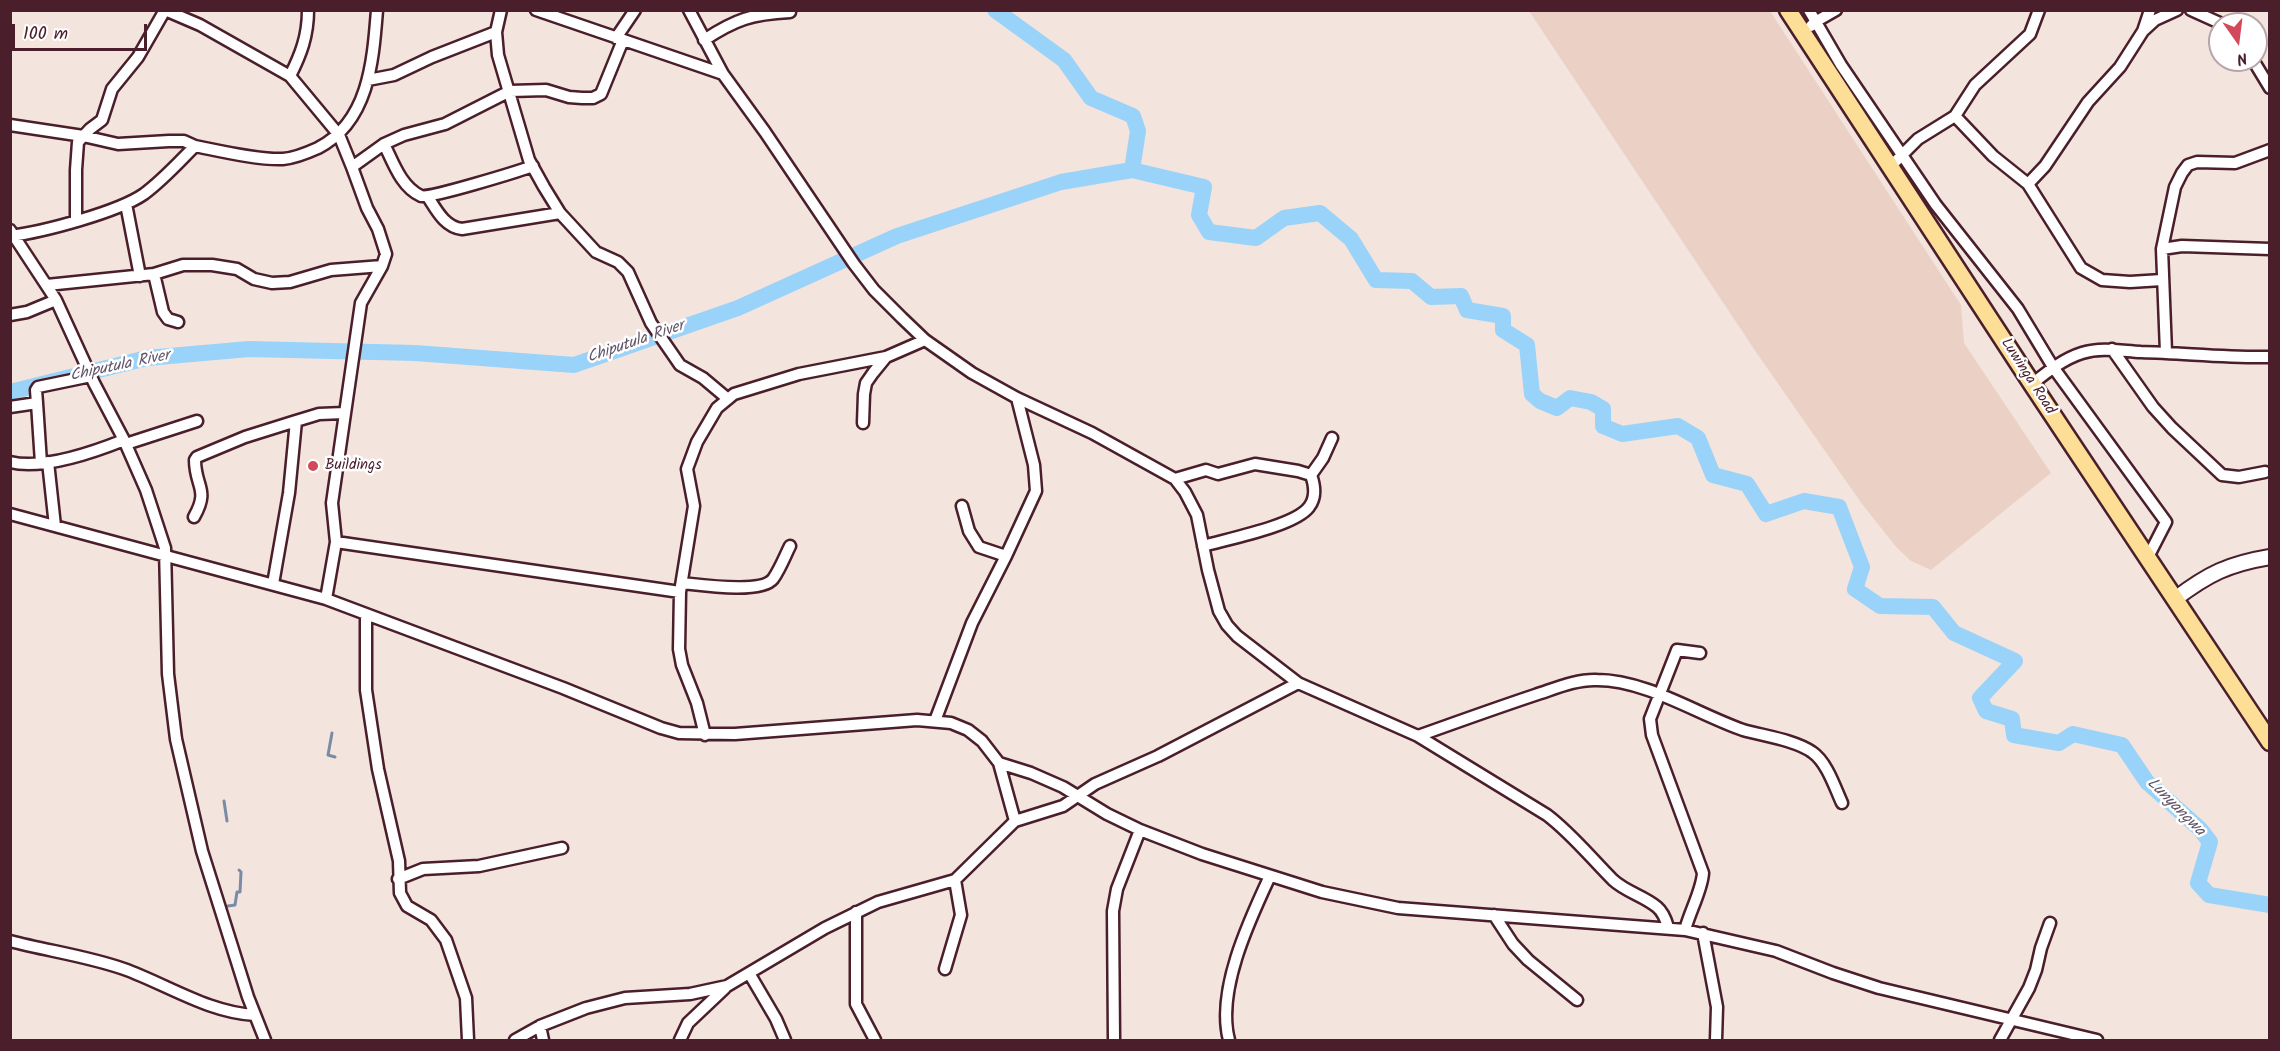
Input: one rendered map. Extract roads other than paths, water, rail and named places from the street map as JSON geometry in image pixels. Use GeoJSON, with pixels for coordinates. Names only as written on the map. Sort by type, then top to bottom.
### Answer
{"type":"FeatureCollection","features":[{"type":"Feature","properties":{"kind":"highway","name":"Luwinga Road"},"geometry":{"type":"LineString","coordinates":[[1788,10],[2147,559],[2270,742]]}},
{"type":"Feature","properties":{"kind":"street"},"geometry":{"type":"LineString","coordinates":[[76,220],[78,142],[102,120],[112,89],[138,57],[165,10],[200,25],[290,76],[339,135],[386,254],[382,266],[361,303],[332,503],[336,542],[326,599]]}},
{"type":"Feature","properties":{"kind":"street"},"geometry":{"type":"LineString","coordinates":[[290,76],[303,49],[308,29],[308,10]]}},
{"type":"Feature","properties":{"kind":"street"},"geometry":{"type":"LineString","coordinates":[[10,125],[83,136],[118,144],[184,141],[195,146],[283,159],[306,153],[339,135],[357,107],[373,63],[377,10]]}},
{"type":"Feature","properties":{"kind":"street"},"geometry":{"type":"LineString","coordinates":[[501,10],[496,32],[498,55],[529,160],[560,213],[596,252],[618,262],[628,272],[651,323],[680,365],[703,378],[728,399]]}},
{"type":"Feature","properties":{"kind":"street"},"geometry":{"type":"LineString","coordinates":[[536,10],[723,74]]}},
{"type":"Feature","properties":{"kind":"street"},"geometry":{"type":"LineString","coordinates":[[352,167],[384,144],[404,135],[445,124],[510,91],[546,90],[569,97],[593,98],[601,94],[620,39],[635,10]]}},
{"type":"Feature","properties":{"kind":"street"},"geometry":{"type":"LineString","coordinates":[[689,10],[723,74],[874,290],[925,340],[972,373],[1017,398],[1092,433],[1175,479],[1197,515],[1212,589],[1219,611],[1237,636],[1298,683],[1419,736],[1554,820],[1614,880],[1658,908],[1668,927]]}},
{"type":"Feature","properties":{"kind":"street"},"geometry":{"type":"LineString","coordinates":[[1809,10],[1841,65],[1936,205],[2018,309],[2053,367],[2166,522],[2147,559]]}},
{"type":"Feature","properties":{"kind":"street"},"geometry":{"type":"LineString","coordinates":[[1804,35],[1815,22],[1836,10]]}},
{"type":"Feature","properties":{"kind":"street"},"geometry":{"type":"LineString","coordinates":[[1890,167],[1918,139],[1955,116],[1975,85],[2031,34],[2039,10]]}},
{"type":"Feature","properties":{"kind":"street"},"geometry":{"type":"LineString","coordinates":[[2028,184],[2045,166],[2088,102],[2120,67],[2143,31],[2150,10]]}},
{"type":"Feature","properties":{"kind":"street"},"geometry":{"type":"LineString","coordinates":[[2143,31],[2155,20],[2176,10]]}},
{"type":"Feature","properties":{"kind":"street"},"geometry":{"type":"LineString","coordinates":[[2191,10],[2208,18]]}},
{"type":"Feature","properties":{"kind":"street"},"geometry":{"type":"LineString","coordinates":[[704,40],[745,17],[790,12]]}},
{"type":"Feature","properties":{"kind":"street"},"geometry":{"type":"LineString","coordinates":[[368,80],[394,75],[432,57],[496,32]]}},
{"type":"Feature","properties":{"kind":"street"},"geometry":{"type":"LineString","coordinates":[[2260,72],[2270,88]]}},
{"type":"Feature","properties":{"kind":"street"},"geometry":{"type":"LineString","coordinates":[[1955,116],[1993,156],[2028,184],[2081,268],[2102,280],[2130,282],[2162,280]]}},
{"type":"Feature","properties":{"kind":"street"},"geometry":{"type":"LineString","coordinates":[[384,144],[402,180],[421,196],[428,197],[465,185],[500,178],[533,166]]}},
{"type":"Feature","properties":{"kind":"street"},"geometry":{"type":"LineString","coordinates":[[195,146],[144,194],[126,204],[76,220],[11,234],[56,300],[125,442],[163,537],[166,555],[168,672],[176,739],[202,851],[265,1041]]}},
{"type":"Feature","properties":{"kind":"street"},"geometry":{"type":"LineString","coordinates":[[2166,352],[2162,249],[2175,187],[2182,172],[2188,165],[2197,162],[2235,163],[2270,150]]}},
{"type":"Feature","properties":{"kind":"street"},"geometry":{"type":"LineString","coordinates":[[428,197],[444,220],[462,230],[560,213]]}},
{"type":"Feature","properties":{"kind":"street"},"geometry":{"type":"LineString","coordinates":[[126,204],[140,276]]}},
{"type":"Feature","properties":{"kind":"street"},"geometry":{"type":"LineString","coordinates":[[2162,249],[2182,246],[2270,249]]}},
{"type":"Feature","properties":{"kind":"street"},"geometry":{"type":"LineString","coordinates":[[47,285],[154,274],[183,265],[212,265],[237,269],[254,279],[272,283],[290,282],[331,270],[382,266]]}},
{"type":"Feature","properties":{"kind":"street"},"geometry":{"type":"LineString","coordinates":[[154,274],[163,312],[168,319],[178,322]]}},
{"type":"Feature","properties":{"kind":"street"},"geometry":{"type":"LineString","coordinates":[[10,315],[27,312],[56,300]]}},
{"type":"Feature","properties":{"kind":"street"},"geometry":{"type":"LineString","coordinates":[[705,735],[679,649],[681,587],[694,506],[687,469],[697,442],[717,408],[734,394],[799,374],[886,357],[925,340]]}},
{"type":"Feature","properties":{"kind":"street"},"geometry":{"type":"LineString","coordinates":[[2112,349],[2159,414],[2222,475],[2239,477],[2265,472]]}},
{"type":"Feature","properties":{"kind":"street"},"geometry":{"type":"LineString","coordinates":[[2032,384],[2053,367],[2084,352],[2112,349],[2225,358],[2270,357]]}},
{"type":"Feature","properties":{"kind":"street"},"geometry":{"type":"LineString","coordinates":[[863,423],[866,383],[886,357]]}},
{"type":"Feature","properties":{"kind":"street"},"geometry":{"type":"LineString","coordinates":[[55,526],[44,462],[36,390],[38,387],[90,373]]}},
{"type":"Feature","properties":{"kind":"street"},"geometry":{"type":"LineString","coordinates":[[935,721],[972,623],[1036,491],[1034,465],[1017,398]]}},
{"type":"Feature","properties":{"kind":"street"},"geometry":{"type":"LineString","coordinates":[[10,407],[37,403]]}},
{"type":"Feature","properties":{"kind":"street"},"geometry":{"type":"LineString","coordinates":[[194,517],[201,503],[202,493],[195,465],[197,457],[245,436],[319,414],[344,414]]}},
{"type":"Feature","properties":{"kind":"street"},"geometry":{"type":"LineString","coordinates":[[10,462],[27,464],[44,462],[197,421]]}},
{"type":"Feature","properties":{"kind":"street"},"geometry":{"type":"LineString","coordinates":[[273,584],[289,493],[296,421]]}},
{"type":"Feature","properties":{"kind":"street"},"geometry":{"type":"LineString","coordinates":[[1311,476],[1332,438]]}},
{"type":"Feature","properties":{"kind":"street"},"geometry":{"type":"LineString","coordinates":[[1175,479],[1206,470],[1218,474],[1255,464],[1298,471],[1311,476],[1314,484],[1313,499],[1301,514],[1281,524],[1203,546]]}},
{"type":"Feature","properties":{"kind":"street"},"geometry":{"type":"LineString","coordinates":[[962,507],[969,531],[979,547],[1006,556]]}},
{"type":"Feature","properties":{"kind":"street"},"geometry":{"type":"LineString","coordinates":[[10,514],[326,599],[679,733],[705,735],[917,720],[951,723],[968,730],[982,741],[999,763],[1015,821]]}},
{"type":"Feature","properties":{"kind":"street"},"geometry":{"type":"LineString","coordinates":[[336,542],[681,587],[735,588],[762,585],[772,580],[790,546]]}},
{"type":"Feature","properties":{"kind":"street"},"geometry":{"type":"LineString","coordinates":[[2175,599],[2208,575],[2225,567],[2270,557]]}},
{"type":"Feature","properties":{"kind":"street"},"geometry":{"type":"LineString","coordinates":[[366,615],[366,690],[378,769],[399,861],[398,879],[402,900],[407,906],[431,920],[446,940],[466,998],[468,1041]]}},
{"type":"Feature","properties":{"kind":"street"},"geometry":{"type":"LineString","coordinates":[[1685,930],[1702,884],[1703,873],[1650,727],[1650,719],[1677,650],[1700,653]]}},
{"type":"Feature","properties":{"kind":"street"},"geometry":{"type":"LineString","coordinates":[[1419,736],[1580,682],[1607,681],[1660,694],[1741,729],[1814,753],[1842,803]]}},
{"type":"Feature","properties":{"kind":"street"},"geometry":{"type":"LineString","coordinates":[[680,1041],[688,1023],[727,986],[805,939],[878,902],[955,880],[962,876],[1015,821],[1063,806],[1095,784],[1158,756],[1298,683]]}},
{"type":"Feature","properties":{"kind":"street"},"geometry":{"type":"LineString","coordinates":[[999,763],[1031,773],[1078,795],[1107,814],[1140,830],[1270,876],[1366,903],[1432,911],[1668,927],[1704,933],[1776,951],[1879,988],[2097,1041]]}},
{"type":"Feature","properties":{"kind":"street"},"geometry":{"type":"LineString","coordinates":[[1114,1041],[1113,911],[1117,889],[1140,830]]}},
{"type":"Feature","properties":{"kind":"street"},"geometry":{"type":"LineString","coordinates":[[398,879],[423,869],[479,866],[562,848]]}},
{"type":"Feature","properties":{"kind":"street"},"geometry":{"type":"LineString","coordinates":[[1229,1041],[1225,1024],[1226,1013],[1239,951],[1249,921],[1270,876]]}},
{"type":"Feature","properties":{"kind":"street"},"geometry":{"type":"LineString","coordinates":[[945,969],[961,915],[955,880]]}},
{"type":"Feature","properties":{"kind":"street"},"geometry":{"type":"LineString","coordinates":[[856,912],[856,1004],[876,1041]]}},
{"type":"Feature","properties":{"kind":"street"},"geometry":{"type":"LineString","coordinates":[[1494,915],[1513,944],[1528,960],[1577,1000]]}},
{"type":"Feature","properties":{"kind":"street"},"geometry":{"type":"LineString","coordinates":[[2000,1041],[2029,988],[2050,923]]}},
{"type":"Feature","properties":{"kind":"street"},"geometry":{"type":"LineString","coordinates":[[1704,933],[1717,1007],[1716,1041]]}},
{"type":"Feature","properties":{"kind":"street"},"geometry":{"type":"LineString","coordinates":[[10,941],[123,968],[198,1001],[243,1014],[255,1015]]}},
{"type":"Feature","properties":{"kind":"street"},"geometry":{"type":"LineString","coordinates":[[748,973],[776,1019],[785,1041]]}},
{"type":"Feature","properties":{"kind":"street"},"geometry":{"type":"LineString","coordinates":[[515,1041],[540,1026],[586,1008],[625,998],[690,994],[727,986]]}},
{"type":"Feature","properties":{"kind":"street"},"geometry":{"type":"LineString","coordinates":[[540,1026],[543,1041]]}},
{"type":"Feature","properties":{"kind":"waterway","name":"Lunyangwa"},"geometry":{"type":"LineString","coordinates":[[995,10],[1064,60],[1091,98],[1133,116],[1138,131],[1132,170],[1204,187],[1199,215],[1209,232],[1256,238],[1284,218],[1320,213],[1351,239],[1376,280],[1412,281],[1431,297],[1461,296],[1467,310],[1503,316],[1503,330],[1527,345],[1532,394],[1540,401],[1557,408],[1570,398],[1591,402],[1603,409],[1603,426],[1622,434],[1678,426],[1698,438],[1713,475],[1747,484],[1766,514],[1804,501],[1839,507],[1862,567],[1855,589],[1880,606],[1933,607],[1954,633],[2015,661],[1980,698],[1986,711],[2012,719],[2014,735],[2059,743],[2073,734],[2122,745],[2147,782],[2200,829],[2210,842],[2198,883],[2209,895],[2270,905]]}},
{"type":"Feature","properties":{"kind":"waterway","name":"Chiputula River"},"geometry":{"type":"LineString","coordinates":[[10,392],[147,358],[249,349],[415,353],[574,365],[738,308],[897,236],[1061,182],[1132,170]]}},
{"type":"Feature","properties":{"kind":"waterway"},"geometry":{"type":"LineString","coordinates":[[332,733],[328,755],[335,757]]}},
{"type":"Feature","properties":{"kind":"waterway"},"geometry":{"type":"LineString","coordinates":[[224,801],[227,821]]}},
{"type":"Feature","properties":{"kind":"waterway"},"geometry":{"type":"LineString","coordinates":[[228,906],[235,905],[237,892],[240,892],[241,872],[239,870]]}},
{"type":"Feature","properties":{"kind":"place","name":"Buildings"},"geometry":{"type":"Point","coordinates":[313,466]}}]}
